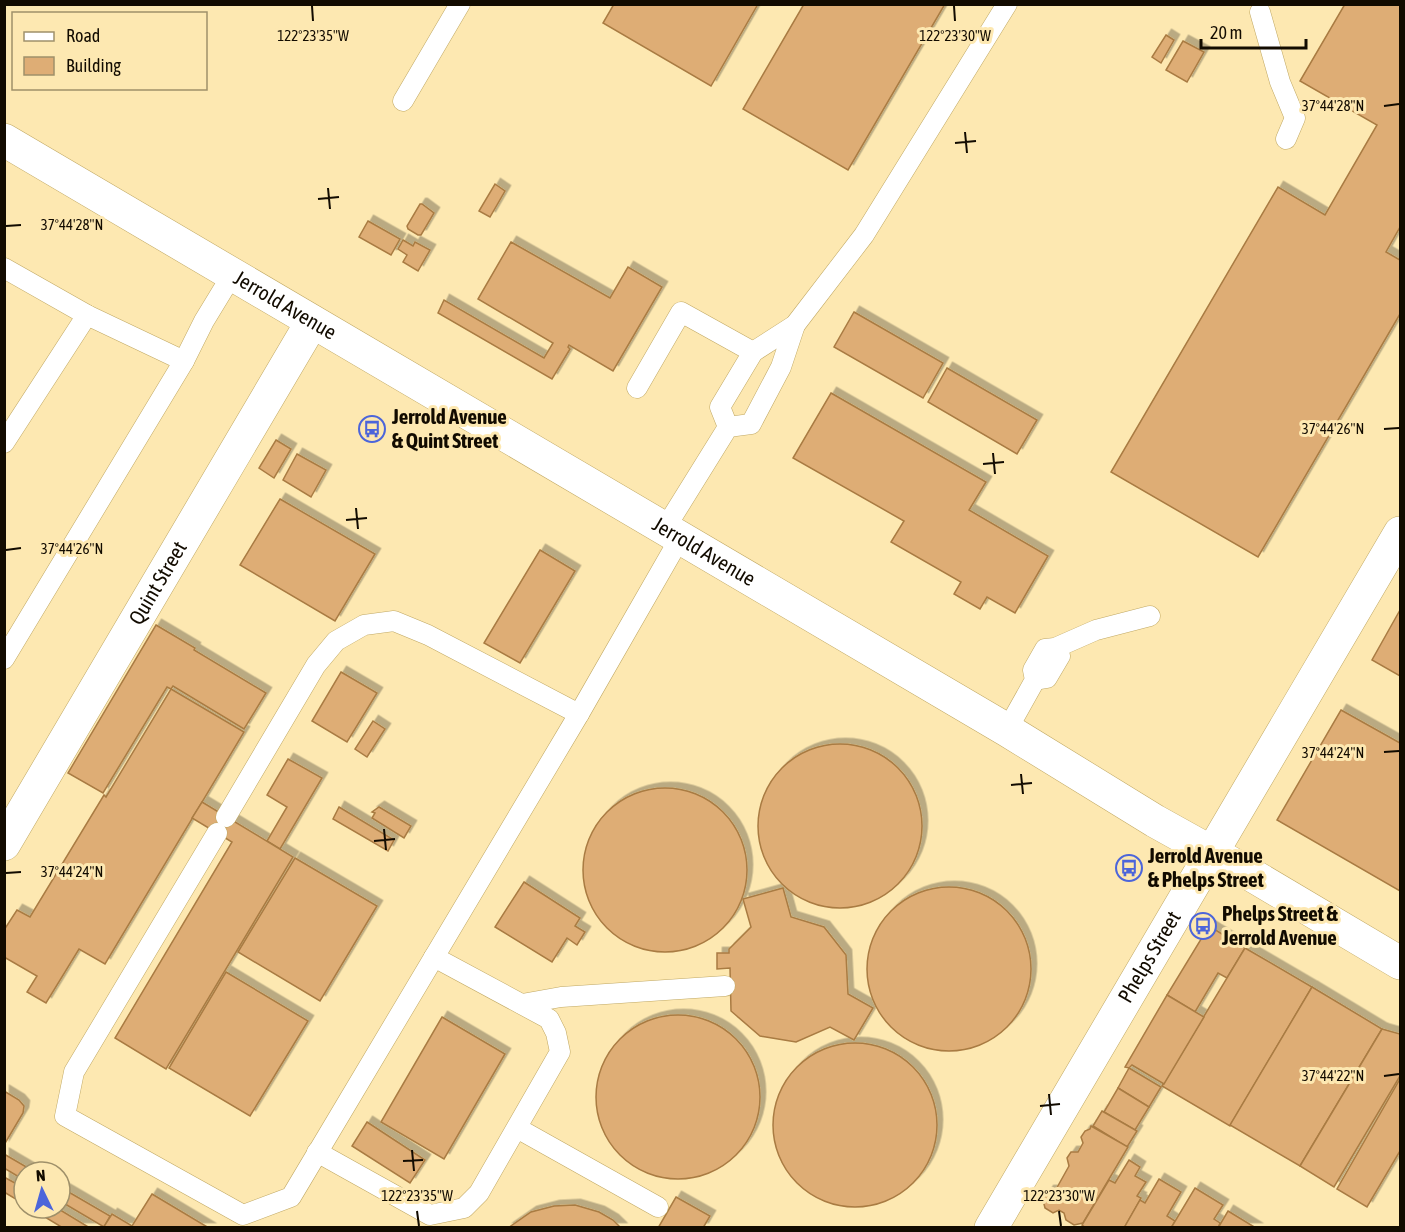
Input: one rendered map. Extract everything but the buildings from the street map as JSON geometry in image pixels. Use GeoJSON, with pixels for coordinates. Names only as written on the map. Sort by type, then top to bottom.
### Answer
{"type":"FeatureCollection","features":[{"type":"Feature","properties":{"kind":"street","name":"Jerrold Avenue"},"geometry":{"type":"LineString","coordinates":[[4,140],[1007,730],[1145,815],[1401,963]]}},
{"type":"Feature","properties":{"kind":"street","name":"Quint Street"},"geometry":{"type":"LineString","coordinates":[[4,844],[312,322]]}},
{"type":"Feature","properties":{"kind":"street","name":"Phelps Street"},"geometry":{"type":"LineString","coordinates":[[991,1227],[1401,533]]}},
{"type":"Feature","properties":{"kind":"lane"},"geometry":{"type":"LineString","coordinates":[[403,101],[460,4]]}},
{"type":"Feature","properties":{"kind":"lane"},"geometry":{"type":"LineString","coordinates":[[579,714],[428,635],[394,621],[364,625],[336,642],[316,665],[74,1072],[65,1116],[243,1215],[291,1197],[579,714],[728,427],[720,407],[753,352],[795,325],[864,235],[1007,4]]}},
{"type":"Feature","properties":{"kind":"lane"},"geometry":{"type":"LineString","coordinates":[[1260,12],[1280,82],[1295,118],[1286,140]]}},
{"type":"Feature","properties":{"kind":"lane"},"geometry":{"type":"LineString","coordinates":[[4,268],[87,315],[184,361]]}},
{"type":"Feature","properties":{"kind":"lane"},"geometry":{"type":"LineString","coordinates":[[4,658],[184,361],[204,321],[232,275]]}},
{"type":"Feature","properties":{"kind":"lane"},"geometry":{"type":"LineString","coordinates":[[637,388],[681,312],[753,352]]}},
{"type":"Feature","properties":{"kind":"lane"},"geometry":{"type":"LineString","coordinates":[[4,443],[87,315]]}},
{"type":"Feature","properties":{"kind":"lane"},"geometry":{"type":"LineString","coordinates":[[728,427],[751,424],[782,367],[795,325]]}},
{"type":"Feature","properties":{"kind":"lane"},"geometry":{"type":"LineString","coordinates":[[1007,730],[1035,680],[1033,670],[1045,649],[1055,648],[1096,630],[1150,616]]}},
{"type":"Feature","properties":{"kind":"lane"},"geometry":{"type":"LineString","coordinates":[[317,1152],[430,1215],[464,1208],[479,1193],[560,1052],[556,1033],[549,1019],[434,957]]}},
{"type":"Feature","properties":{"kind":"lane"},"geometry":{"type":"LineString","coordinates":[[522,1004],[561,997],[725,986]]}},
{"type":"Feature","properties":{"kind":"lane"},"geometry":{"type":"LineString","coordinates":[[517,1128],[658,1207]]}},
{"type":"Feature","properties":{"kind":"lane"},"geometry":{"type":"LineString","coordinates":[[412,1205],[422,1227]]}},
{"type":"Feature","properties":{"kind":"place","name":"Jerrold Avenue & Quint Street"},"geometry":{"type":"Point","coordinates":[372,429]}},
{"type":"Feature","properties":{"kind":"place","name":"Jerrold Avenue & Phelps Street"},"geometry":{"type":"Point","coordinates":[1129,868]}},
{"type":"Feature","properties":{"kind":"place","name":"Phelps Street & Jerrold Avenue"},"geometry":{"type":"Point","coordinates":[1203,926]}}]}
